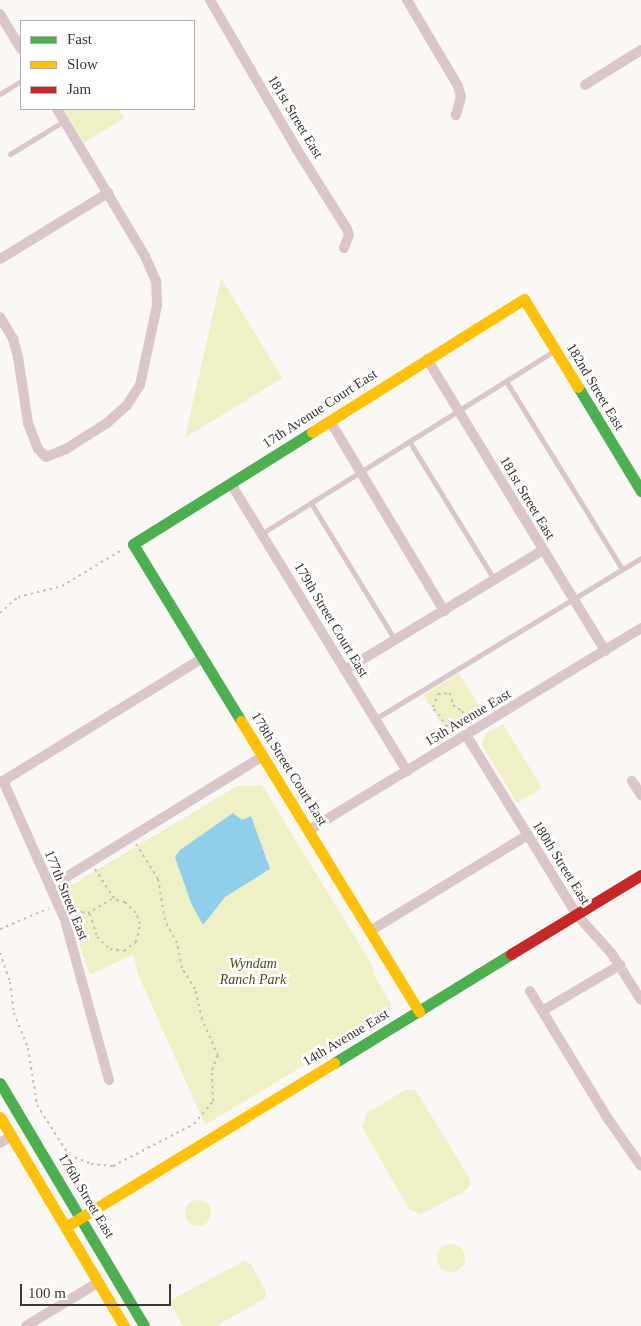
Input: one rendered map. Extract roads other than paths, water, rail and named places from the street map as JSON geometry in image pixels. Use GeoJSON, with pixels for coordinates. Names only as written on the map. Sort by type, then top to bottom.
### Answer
{"type":"FeatureCollection","features":[{"type":"Feature","properties":{"kind":"street","name":"181st Street East"},"geometry":{"type":"LineString","coordinates":[[210,0],[296,148],[347,229],[349,235],[344,248]]}},
{"type":"Feature","properties":{"kind":"street"},"geometry":{"type":"LineString","coordinates":[[407,0],[458,86],[462,97],[456,115]]}},
{"type":"Feature","properties":{"kind":"street"},"geometry":{"type":"LineString","coordinates":[[0,14],[20,48]]}},
{"type":"Feature","properties":{"kind":"street"},"geometry":{"type":"LineString","coordinates":[[585,85],[641,50]]}},
{"type":"Feature","properties":{"kind":"street"},"geometry":{"type":"LineString","coordinates":[[0,317],[13,339],[28,423],[41,453],[46,457],[66,449],[107,423],[128,405],[140,385],[158,306],[156,281],[108,193],[58,110]]}},
{"type":"Feature","properties":{"kind":"street"},"geometry":{"type":"LineString","coordinates":[[0,259],[108,193]]}},
{"type":"Feature","properties":{"kind":"street","name":"182nd Street East"},"geometry":{"type":"LineString","coordinates":[[524,299],[641,491]]}},
{"type":"Feature","properties":{"kind":"street","name":"17th Avenue Court East"},"geometry":{"type":"LineString","coordinates":[[133,544],[524,299]]}},
{"type":"Feature","properties":{"kind":"street","name":"181st Street East"},"geometry":{"type":"LineString","coordinates":[[427,359],[605,651]]}},
{"type":"Feature","properties":{"kind":"street"},"geometry":{"type":"LineString","coordinates":[[330,421],[444,611]]}},
{"type":"Feature","properties":{"kind":"street","name":"179th Street Court East"},"geometry":{"type":"LineString","coordinates":[[231,484],[407,771]]}},
{"type":"Feature","properties":{"kind":"street","name":"178th Street Court East"},"geometry":{"type":"LineString","coordinates":[[133,544],[309,830],[418,1012]]}},
{"type":"Feature","properties":{"kind":"street"},"geometry":{"type":"LineString","coordinates":[[345,670],[543,550]]}},
{"type":"Feature","properties":{"kind":"street","name":"15th Avenue East"},"geometry":{"type":"LineString","coordinates":[[309,830],[641,628]]}},
{"type":"Feature","properties":{"kind":"street","name":"177th Street East"},"geometry":{"type":"LineString","coordinates":[[109,1080],[65,920],[3,781],[203,658]]}},
{"type":"Feature","properties":{"kind":"street","name":"180th Street East"},"geometry":{"type":"LineString","coordinates":[[466,735],[577,915],[620,966],[641,1000]]}},
{"type":"Feature","properties":{"kind":"street"},"geometry":{"type":"LineString","coordinates":[[50,887],[263,756]]}},
{"type":"Feature","properties":{"kind":"street"},"geometry":{"type":"LineString","coordinates":[[632,781],[641,796]]}},
{"type":"Feature","properties":{"kind":"street"},"geometry":{"type":"LineString","coordinates":[[370,931],[528,835]]}},
{"type":"Feature","properties":{"kind":"street","name":"14th Avenue East"},"geometry":{"type":"LineString","coordinates":[[67,1226],[641,876]]}},
{"type":"Feature","properties":{"kind":"street"},"geometry":{"type":"LineString","coordinates":[[542,1011],[620,966]]}},
{"type":"Feature","properties":{"kind":"street"},"geometry":{"type":"LineString","coordinates":[[530,991],[608,1119],[641,1166]]}},
{"type":"Feature","properties":{"kind":"street","name":"176th Street East"},"geometry":{"type":"LineString","coordinates":[[0,1083],[81,1216],[144,1326]]}},
{"type":"Feature","properties":{"kind":"street"},"geometry":{"type":"LineString","coordinates":[[0,1116],[67,1226],[124,1326]]}},
{"type":"Feature","properties":{"kind":"street"},"geometry":{"type":"LineString","coordinates":[[0,1143],[11,1136]]}},
{"type":"Feature","properties":{"kind":"street"},"geometry":{"type":"LineString","coordinates":[[26,1326],[99,1282]]}},
{"type":"Feature","properties":{"kind":"street"},"geometry":{"type":"LineString","coordinates":[[99,1282],[110,1287],[134,1326]]}},
{"type":"Feature","properties":{"kind":"lane"},"geometry":{"type":"LineString","coordinates":[[0,94],[20,82]]}},
{"type":"Feature","properties":{"kind":"lane"},"geometry":{"type":"LineString","coordinates":[[10,154],[64,121]]}},
{"type":"Feature","properties":{"kind":"lane"},"geometry":{"type":"LineString","coordinates":[[261,534],[555,350]]}},
{"type":"Feature","properties":{"kind":"lane"},"geometry":{"type":"LineString","coordinates":[[506,381],[622,569]]}},
{"type":"Feature","properties":{"kind":"lane"},"geometry":{"type":"LineString","coordinates":[[409,442],[494,580]]}},
{"type":"Feature","properties":{"kind":"lane"},"geometry":{"type":"LineString","coordinates":[[311,503],[395,640]]}},
{"type":"Feature","properties":{"kind":"lane"},"geometry":{"type":"LineString","coordinates":[[375,719],[641,558]]}},
{"type":"Feature","properties":{"kind":"water"},"geometry":{"type":"Polygon","coordinates":[[[233,813],[242,820],[251,816],[270,869],[225,897],[203,925],[191,903],[175,857],[180,850],[233,813]]]}},
{"type":"Feature","properties":{"kind":"park label","name":"Wyndam Ranch Park"},"geometry":{"type":"Point","coordinates":[253,972]}}]}
